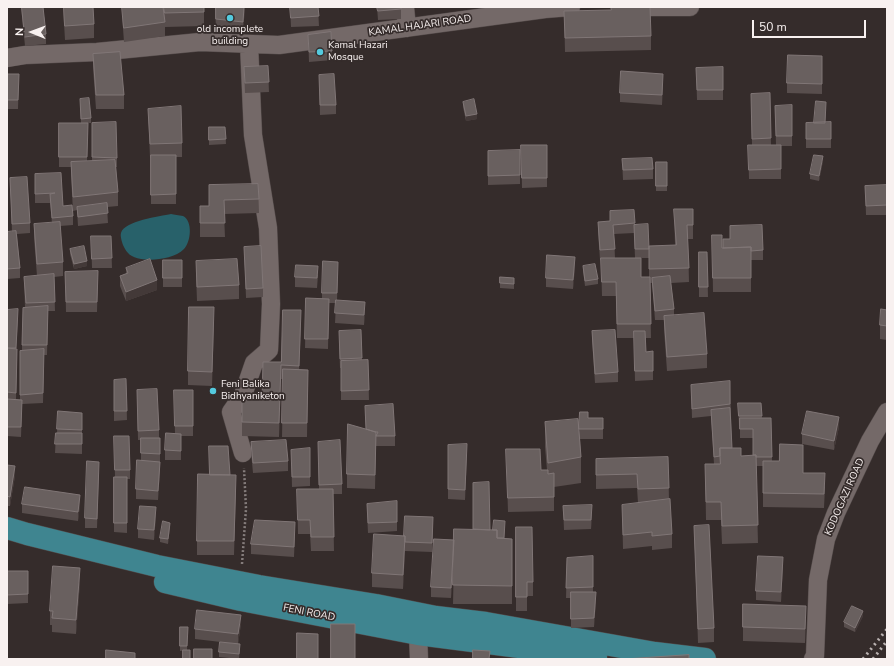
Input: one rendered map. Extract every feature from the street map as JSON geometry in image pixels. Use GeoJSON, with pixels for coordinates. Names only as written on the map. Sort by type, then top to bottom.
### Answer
{"type":"FeatureCollection","features":[{"type":"Feature","properties":{"kind":"main road"},"geometry":{"type":"LineString","coordinates":[[7,528],[157,566],[241,583],[376,605],[436,618],[486,623],[655,653],[705,659]]}},
{"type":"Feature","properties":{"kind":"main road","name":"FENI ROAD"},"geometry":{"type":"LineString","coordinates":[[7,543],[241,600],[418,634],[615,659]]}},
{"type":"Feature","properties":{"kind":"street"},"geometry":{"type":"LineString","coordinates":[[406,7],[408,28]]}},
{"type":"Feature","properties":{"kind":"street","name":"KAMAL HAJARI ROAD"},"geometry":{"type":"LineString","coordinates":[[7,58],[26,55],[97,52],[200,42],[279,45],[545,9],[571,7]]}},
{"type":"Feature","properties":{"kind":"street"},"geometry":{"type":"LineString","coordinates":[[636,7],[690,7]]}},
{"type":"Feature","properties":{"kind":"street"},"geometry":{"type":"LineString","coordinates":[[243,453],[231,412],[243,395],[254,363],[269,350],[271,304],[268,228],[253,135],[250,44]]}},
{"type":"Feature","properties":{"kind":"street","name":"KODOGAZI ROAD"},"geometry":{"type":"LineString","coordinates":[[813,659],[815,656],[818,580],[826,539],[836,513],[870,442],[887,412]]}},
{"type":"Feature","properties":{"kind":"street"},"geometry":{"type":"LineString","coordinates":[[418,634],[419,659]]}},
{"type":"Feature","properties":{"kind":"path"},"geometry":{"type":"LineString","coordinates":[[241,583],[246,508],[243,453]]}},
{"type":"Feature","properties":{"kind":"water"},"geometry":{"type":"Polygon","coordinates":[[[171,214],[183,216],[190,227],[188,242],[184,249],[169,257],[151,260],[132,256],[126,251],[121,237],[121,233],[124,229],[135,222],[171,214]]]}},
{"type":"Feature","properties":{"kind":"building"},"geometry":{"type":"Polygon","coordinates":[[[22,7],[43,7],[46,34],[25,37],[22,7]]]}},
{"type":"Feature","properties":{"kind":"building"},"geometry":{"type":"Polygon","coordinates":[[[64,7],[93,7],[94,24],[65,26],[64,7]]]}},
{"type":"Feature","properties":{"kind":"building"},"geometry":{"type":"Polygon","coordinates":[[[122,7],[163,7],[165,22],[124,28],[122,7]]]}},
{"type":"Feature","properties":{"kind":"building"},"geometry":{"type":"Polygon","coordinates":[[[164,7],[204,7],[204,12],[165,13],[164,7]]]}},
{"type":"Feature","properties":{"kind":"building"},"geometry":{"type":"Polygon","coordinates":[[[216,7],[244,7],[243,22],[216,19],[216,7]]]}},
{"type":"Feature","properties":{"kind":"building"},"geometry":{"type":"Polygon","coordinates":[[[290,7],[318,7],[319,16],[291,18],[290,7]]]}},
{"type":"Feature","properties":{"kind":"building"},"geometry":{"type":"Polygon","coordinates":[[[377,7],[401,7],[401,9],[378,11],[377,7]]]}},
{"type":"Feature","properties":{"kind":"building"},"geometry":{"type":"Polygon","coordinates":[[[611,7],[650,7],[651,36],[565,38],[564,11],[611,10],[611,7]]]}},
{"type":"Feature","properties":{"kind":"building"},"geometry":{"type":"Polygon","coordinates":[[[331,32],[332,51],[309,52],[308,35],[331,32]]]}},
{"type":"Feature","properties":{"kind":"building"},"geometry":{"type":"Polygon","coordinates":[[[120,52],[124,95],[96,95],[93,54],[120,52]]]}},
{"type":"Feature","properties":{"kind":"building"},"geometry":{"type":"Polygon","coordinates":[[[788,55],[822,56],[822,84],[787,83],[788,55]]]}},
{"type":"Feature","properties":{"kind":"building"},"geometry":{"type":"Polygon","coordinates":[[[268,66],[269,82],[245,83],[244,67],[268,66]]]}},
{"type":"Feature","properties":{"kind":"building"},"geometry":{"type":"Polygon","coordinates":[[[723,67],[723,90],[697,90],[696,68],[723,67]]]}},
{"type":"Feature","properties":{"kind":"building"},"geometry":{"type":"Polygon","coordinates":[[[621,71],[663,74],[662,95],[620,93],[621,71]]]}},
{"type":"Feature","properties":{"kind":"building"},"geometry":{"type":"Polygon","coordinates":[[[7,74],[19,74],[18,100],[7,100],[7,74]]]}},
{"type":"Feature","properties":{"kind":"building"},"geometry":{"type":"Polygon","coordinates":[[[334,74],[336,105],[320,105],[319,75],[334,74]]]}},
{"type":"Feature","properties":{"kind":"building"},"geometry":{"type":"Polygon","coordinates":[[[770,93],[771,138],[752,139],[751,94],[770,93]]]}},
{"type":"Feature","properties":{"kind":"building"},"geometry":{"type":"Polygon","coordinates":[[[89,98],[91,118],[81,119],[80,99],[89,98]]]}},
{"type":"Feature","properties":{"kind":"building"},"geometry":{"type":"Polygon","coordinates":[[[474,99],[477,114],[466,116],[463,102],[474,99]]]}},
{"type":"Feature","properties":{"kind":"building"},"geometry":{"type":"Polygon","coordinates":[[[816,101],[826,102],[825,123],[814,123],[816,101]]]}},
{"type":"Feature","properties":{"kind":"building"},"geometry":{"type":"Polygon","coordinates":[[[792,105],[792,136],[776,136],[775,106],[792,105]]]}},
{"type":"Feature","properties":{"kind":"building"},"geometry":{"type":"Polygon","coordinates":[[[181,106],[182,143],[150,144],[148,109],[181,106]]]}},
{"type":"Feature","properties":{"kind":"building"},"geometry":{"type":"Polygon","coordinates":[[[116,122],[117,158],[92,157],[92,123],[116,122]]]}},
{"type":"Feature","properties":{"kind":"building"},"geometry":{"type":"Polygon","coordinates":[[[831,122],[831,139],[806,139],[806,123],[831,122]]]}},
{"type":"Feature","properties":{"kind":"building"},"geometry":{"type":"Polygon","coordinates":[[[59,123],[88,123],[87,157],[59,157],[59,123]]]}},
{"type":"Feature","properties":{"kind":"building"},"geometry":{"type":"Polygon","coordinates":[[[209,127],[225,127],[226,139],[209,140],[209,127]]]}},
{"type":"Feature","properties":{"kind":"building"},"geometry":{"type":"Polygon","coordinates":[[[521,145],[547,145],[547,178],[522,178],[521,145]]]}},
{"type":"Feature","properties":{"kind":"building"},"geometry":{"type":"Polygon","coordinates":[[[748,145],[781,145],[781,169],[749,170],[748,145]]]}},
{"type":"Feature","properties":{"kind":"building"},"geometry":{"type":"Polygon","coordinates":[[[520,150],[520,175],[488,176],[488,151],[520,150]]]}},
{"type":"Feature","properties":{"kind":"building"},"geometry":{"type":"Polygon","coordinates":[[[151,155],[176,155],[176,194],[151,195],[151,155]]]}},
{"type":"Feature","properties":{"kind":"building"},"geometry":{"type":"Polygon","coordinates":[[[814,155],[823,156],[819,176],[810,174],[814,155]]]}},
{"type":"Feature","properties":{"kind":"building"},"geometry":{"type":"Polygon","coordinates":[[[652,158],[653,169],[623,170],[622,159],[652,158]]]}},
{"type":"Feature","properties":{"kind":"building"},"geometry":{"type":"Polygon","coordinates":[[[115,160],[118,192],[73,197],[71,162],[115,160]]]}},
{"type":"Feature","properties":{"kind":"building"},"geometry":{"type":"Polygon","coordinates":[[[656,162],[667,162],[667,186],[656,186],[656,162]]]}},
{"type":"Feature","properties":{"kind":"building"},"geometry":{"type":"Polygon","coordinates":[[[61,173],[63,206],[72,205],[73,216],[52,218],[50,194],[55,193],[35,194],[35,174],[61,173]]]}},
{"type":"Feature","properties":{"kind":"building"},"geometry":{"type":"Polygon","coordinates":[[[27,177],[30,223],[12,224],[10,178],[27,177]]]}},
{"type":"Feature","properties":{"kind":"building"},"geometry":{"type":"Polygon","coordinates":[[[258,184],[259,199],[224,200],[225,223],[200,223],[200,206],[209,206],[209,185],[258,184]]]}},
{"type":"Feature","properties":{"kind":"building"},"geometry":{"type":"Polygon","coordinates":[[[887,185],[887,205],[866,206],[865,186],[887,185]]]}},
{"type":"Feature","properties":{"kind":"building"},"geometry":{"type":"Polygon","coordinates":[[[107,203],[108,213],[78,217],[77,207],[107,203]]]}},
{"type":"Feature","properties":{"kind":"building"},"geometry":{"type":"Polygon","coordinates":[[[674,209],[693,209],[693,225],[687,225],[689,268],[649,269],[649,246],[676,245],[674,209]]]}},
{"type":"Feature","properties":{"kind":"building"},"geometry":{"type":"Polygon","coordinates":[[[634,210],[635,223],[613,225],[615,249],[600,250],[598,222],[610,221],[610,211],[634,210]]]}},
{"type":"Feature","properties":{"kind":"building"},"geometry":{"type":"Polygon","coordinates":[[[60,222],[63,262],[37,264],[34,224],[60,222]]]}},
{"type":"Feature","properties":{"kind":"building"},"geometry":{"type":"Polygon","coordinates":[[[648,224],[649,249],[635,249],[634,225],[648,224]]]}},
{"type":"Feature","properties":{"kind":"building"},"geometry":{"type":"Polygon","coordinates":[[[762,225],[763,250],[751,251],[751,247],[723,248],[723,239],[730,239],[730,226],[762,225]]]}},
{"type":"Feature","properties":{"kind":"building"},"geometry":{"type":"Polygon","coordinates":[[[16,231],[20,268],[7,269],[7,232],[16,231]]]}},
{"type":"Feature","properties":{"kind":"building"},"geometry":{"type":"Polygon","coordinates":[[[712,235],[722,235],[722,248],[751,247],[751,278],[713,278],[712,235]]]}},
{"type":"Feature","properties":{"kind":"building"},"geometry":{"type":"Polygon","coordinates":[[[91,236],[111,236],[112,258],[92,259],[91,236]]]}},
{"type":"Feature","properties":{"kind":"building"},"geometry":{"type":"Polygon","coordinates":[[[84,246],[87,261],[74,264],[70,249],[84,246]]]}},
{"type":"Feature","properties":{"kind":"building"},"geometry":{"type":"Polygon","coordinates":[[[261,246],[263,288],[246,289],[244,247],[261,246]]]}},
{"type":"Feature","properties":{"kind":"building"},"geometry":{"type":"Polygon","coordinates":[[[699,252],[707,252],[708,287],[699,287],[699,252]]]}},
{"type":"Feature","properties":{"kind":"building"},"geometry":{"type":"Polygon","coordinates":[[[547,255],[575,257],[573,280],[546,278],[547,255]]]}},
{"type":"Feature","properties":{"kind":"building"},"geometry":{"type":"Polygon","coordinates":[[[601,258],[641,258],[641,277],[650,277],[651,324],[617,324],[616,282],[602,282],[601,258]]]}},
{"type":"Feature","properties":{"kind":"building"},"geometry":{"type":"Polygon","coordinates":[[[150,259],[157,280],[126,292],[120,276],[128,273],[126,268],[150,259]]]}},
{"type":"Feature","properties":{"kind":"building"},"geometry":{"type":"Polygon","coordinates":[[[237,259],[239,285],[197,287],[196,261],[237,259]]]}},
{"type":"Feature","properties":{"kind":"building"},"geometry":{"type":"Polygon","coordinates":[[[163,260],[182,260],[182,278],[163,278],[163,260]]]}},
{"type":"Feature","properties":{"kind":"building"},"geometry":{"type":"Polygon","coordinates":[[[323,261],[338,262],[337,293],[322,293],[323,261]]]}},
{"type":"Feature","properties":{"kind":"building"},"geometry":{"type":"Polygon","coordinates":[[[595,264],[598,279],[585,281],[583,266],[595,264]]]}},
{"type":"Feature","properties":{"kind":"building"},"geometry":{"type":"Polygon","coordinates":[[[296,265],[318,266],[317,278],[295,277],[296,265]]]}},
{"type":"Feature","properties":{"kind":"building"},"geometry":{"type":"Polygon","coordinates":[[[98,271],[97,302],[66,302],[65,272],[98,271]]]}},
{"type":"Feature","properties":{"kind":"building"},"geometry":{"type":"Polygon","coordinates":[[[54,274],[55,302],[26,303],[24,277],[54,274]]]}},
{"type":"Feature","properties":{"kind":"building"},"geometry":{"type":"Polygon","coordinates":[[[670,276],[674,309],[655,311],[652,278],[670,276]]]}},
{"type":"Feature","properties":{"kind":"building"},"geometry":{"type":"Polygon","coordinates":[[[500,277],[514,278],[514,284],[500,283],[500,277]]]}},
{"type":"Feature","properties":{"kind":"building"},"geometry":{"type":"Polygon","coordinates":[[[306,298],[329,299],[328,339],[305,339],[306,298]]]}},
{"type":"Feature","properties":{"kind":"building"},"geometry":{"type":"Polygon","coordinates":[[[336,300],[365,302],[364,315],[335,313],[336,300]]]}},
{"type":"Feature","properties":{"kind":"building"},"geometry":{"type":"Polygon","coordinates":[[[48,306],[47,345],[22,345],[23,308],[48,306]]]}},
{"type":"Feature","properties":{"kind":"building"},"geometry":{"type":"Polygon","coordinates":[[[189,307],[214,307],[212,372],[188,371],[189,307]]]}},
{"type":"Feature","properties":{"kind":"building"},"geometry":{"type":"Polygon","coordinates":[[[18,309],[16,348],[7,348],[7,310],[18,309]]]}},
{"type":"Feature","properties":{"kind":"building"},"geometry":{"type":"Polygon","coordinates":[[[881,309],[887,310],[887,326],[880,325],[881,309]]]}},
{"type":"Feature","properties":{"kind":"building"},"geometry":{"type":"Polygon","coordinates":[[[283,310],[301,310],[299,366],[281,365],[279,423],[242,422],[242,399],[262,400],[263,362],[281,362],[283,310]]]}},
{"type":"Feature","properties":{"kind":"building"},"geometry":{"type":"Polygon","coordinates":[[[704,313],[707,354],[667,357],[664,316],[704,313]]]}},
{"type":"Feature","properties":{"kind":"building"},"geometry":{"type":"Polygon","coordinates":[[[361,330],[362,358],[340,359],[339,331],[361,330]]]}},
{"type":"Feature","properties":{"kind":"building"},"geometry":{"type":"Polygon","coordinates":[[[615,330],[618,372],[595,374],[592,331],[615,330]]]}},
{"type":"Feature","properties":{"kind":"building"},"geometry":{"type":"Polygon","coordinates":[[[634,331],[645,331],[646,352],[653,351],[653,371],[635,371],[634,331]]]}},
{"type":"Feature","properties":{"kind":"building"},"geometry":{"type":"Polygon","coordinates":[[[7,348],[17,349],[16,393],[7,392],[7,348]]]}},
{"type":"Feature","properties":{"kind":"building"},"geometry":{"type":"Polygon","coordinates":[[[44,349],[43,393],[20,395],[20,351],[44,349]]]}},
{"type":"Feature","properties":{"kind":"building"},"geometry":{"type":"Polygon","coordinates":[[[368,360],[369,390],[341,391],[341,361],[368,360]]]}},
{"type":"Feature","properties":{"kind":"building"},"geometry":{"type":"Polygon","coordinates":[[[283,369],[308,370],[307,423],[282,423],[283,369]]]}},
{"type":"Feature","properties":{"kind":"building"},"geometry":{"type":"Polygon","coordinates":[[[126,379],[127,411],[114,411],[114,380],[126,379]]]}},
{"type":"Feature","properties":{"kind":"building"},"geometry":{"type":"Polygon","coordinates":[[[730,381],[730,404],[692,409],[691,385],[730,381]]]}},
{"type":"Feature","properties":{"kind":"building"},"geometry":{"type":"Polygon","coordinates":[[[157,389],[159,430],[138,431],[137,390],[157,389]]]}},
{"type":"Feature","properties":{"kind":"building"},"geometry":{"type":"Polygon","coordinates":[[[174,390],[193,390],[193,426],[175,426],[174,390]]]}},
{"type":"Feature","properties":{"kind":"building"},"geometry":{"type":"Polygon","coordinates":[[[7,399],[22,400],[21,427],[7,427],[7,399]]]}},
{"type":"Feature","properties":{"kind":"building"},"geometry":{"type":"Polygon","coordinates":[[[738,403],[761,403],[762,416],[739,416],[738,403]]]}},
{"type":"Feature","properties":{"kind":"building"},"geometry":{"type":"Polygon","coordinates":[[[393,404],[395,436],[376,436],[378,432],[366,429],[365,406],[393,404]]]}},
{"type":"Feature","properties":{"kind":"building"},"geometry":{"type":"Polygon","coordinates":[[[730,408],[732,448],[720,448],[720,456],[714,457],[711,410],[730,408]]]}},
{"type":"Feature","properties":{"kind":"building"},"geometry":{"type":"Polygon","coordinates":[[[58,411],[82,413],[82,430],[57,429],[58,411]]]}},
{"type":"Feature","properties":{"kind":"building"},"geometry":{"type":"Polygon","coordinates":[[[807,411],[839,417],[834,441],[802,434],[807,411]]]}},
{"type":"Feature","properties":{"kind":"building"},"geometry":{"type":"Polygon","coordinates":[[[580,412],[588,412],[588,418],[603,418],[603,429],[579,429],[580,412]]]}},
{"type":"Feature","properties":{"kind":"building"},"geometry":{"type":"Polygon","coordinates":[[[740,418],[771,418],[772,457],[756,457],[756,455],[753,455],[753,429],[740,429],[740,418]]]}},
{"type":"Feature","properties":{"kind":"building"},"geometry":{"type":"Polygon","coordinates":[[[578,419],[581,457],[548,463],[545,422],[578,419]]]}},
{"type":"Feature","properties":{"kind":"building"},"geometry":{"type":"Polygon","coordinates":[[[348,424],[376,432],[375,475],[347,474],[348,424]]]}},
{"type":"Feature","properties":{"kind":"building"},"geometry":{"type":"Polygon","coordinates":[[[56,433],[82,433],[82,444],[55,444],[56,433]]]}},
{"type":"Feature","properties":{"kind":"building"},"geometry":{"type":"Polygon","coordinates":[[[166,433],[181,434],[181,451],[165,450],[166,433]]]}},
{"type":"Feature","properties":{"kind":"building"},"geometry":{"type":"Polygon","coordinates":[[[114,436],[129,436],[130,470],[115,470],[114,436]]]}},
{"type":"Feature","properties":{"kind":"building"},"geometry":{"type":"Polygon","coordinates":[[[141,438],[160,438],[160,454],[141,453],[141,438]]]}},
{"type":"Feature","properties":{"kind":"building"},"geometry":{"type":"Polygon","coordinates":[[[286,440],[288,461],[253,463],[251,442],[286,440]]]}},
{"type":"Feature","properties":{"kind":"building"},"geometry":{"type":"Polygon","coordinates":[[[340,440],[342,484],[319,485],[318,442],[340,440]]]}},
{"type":"Feature","properties":{"kind":"building"},"geometry":{"type":"Polygon","coordinates":[[[467,444],[465,490],[448,489],[448,445],[467,444]]]}},
{"type":"Feature","properties":{"kind":"building"},"geometry":{"type":"Polygon","coordinates":[[[780,444],[803,445],[803,473],[825,473],[824,494],[763,493],[763,461],[779,461],[780,444]]]}},
{"type":"Feature","properties":{"kind":"building"},"geometry":{"type":"Polygon","coordinates":[[[209,446],[228,446],[230,475],[210,475],[209,446]]]}},
{"type":"Feature","properties":{"kind":"building"},"geometry":{"type":"Polygon","coordinates":[[[310,448],[310,477],[292,477],[291,450],[310,448]]]}},
{"type":"Feature","properties":{"kind":"building"},"geometry":{"type":"Polygon","coordinates":[[[720,448],[741,448],[741,456],[756,455],[758,525],[722,526],[721,502],[706,502],[705,464],[720,464],[720,448]]]}},
{"type":"Feature","properties":{"kind":"building"},"geometry":{"type":"Polygon","coordinates":[[[506,449],[540,449],[541,470],[548,470],[548,474],[554,473],[554,497],[508,498],[506,449]]]}},
{"type":"Feature","properties":{"kind":"building"},"geometry":{"type":"Polygon","coordinates":[[[668,457],[669,488],[638,489],[637,474],[596,475],[596,459],[668,457]]]}},
{"type":"Feature","properties":{"kind":"building"},"geometry":{"type":"Polygon","coordinates":[[[137,460],[160,462],[158,491],[136,489],[137,460]]]}},
{"type":"Feature","properties":{"kind":"building"},"geometry":{"type":"Polygon","coordinates":[[[87,461],[99,462],[97,519],[85,518],[87,461]]]}},
{"type":"Feature","properties":{"kind":"building"},"geometry":{"type":"Polygon","coordinates":[[[7,465],[15,466],[10,497],[7,496],[7,465]]]}},
{"type":"Feature","properties":{"kind":"building"},"geometry":{"type":"Polygon","coordinates":[[[198,474],[236,475],[234,541],[197,541],[198,474]]]}},
{"type":"Feature","properties":{"kind":"building"},"geometry":{"type":"Polygon","coordinates":[[[114,477],[127,477],[127,523],[114,523],[114,477]]]}},
{"type":"Feature","properties":{"kind":"building"},"geometry":{"type":"Polygon","coordinates":[[[489,482],[490,530],[473,529],[473,483],[489,482]]]}},
{"type":"Feature","properties":{"kind":"building"},"geometry":{"type":"Polygon","coordinates":[[[25,487],[80,495],[78,512],[22,504],[25,487]]]}},
{"type":"Feature","properties":{"kind":"building"},"geometry":{"type":"Polygon","coordinates":[[[297,489],[333,489],[334,537],[311,537],[310,520],[298,520],[297,489]]]}},
{"type":"Feature","properties":{"kind":"building"},"geometry":{"type":"Polygon","coordinates":[[[670,499],[672,534],[652,536],[652,532],[623,535],[622,505],[670,499]]]}},
{"type":"Feature","properties":{"kind":"building"},"geometry":{"type":"Polygon","coordinates":[[[397,501],[397,522],[368,523],[367,504],[397,501]]]}},
{"type":"Feature","properties":{"kind":"building"},"geometry":{"type":"Polygon","coordinates":[[[592,505],[591,520],[564,520],[563,506],[592,505]]]}},
{"type":"Feature","properties":{"kind":"building"},"geometry":{"type":"Polygon","coordinates":[[[140,506],[156,507],[154,530],[138,529],[140,506]]]}},
{"type":"Feature","properties":{"kind":"building"},"geometry":{"type":"Polygon","coordinates":[[[405,516],[433,517],[432,543],[405,542],[405,516]]]}},
{"type":"Feature","properties":{"kind":"building"},"geometry":{"type":"Polygon","coordinates":[[[255,520],[295,522],[294,547],[251,544],[255,520]]]}},
{"type":"Feature","properties":{"kind":"building"},"geometry":{"type":"Polygon","coordinates":[[[494,520],[505,521],[504,538],[497,538],[497,530],[493,530],[494,520]]]}},
{"type":"Feature","properties":{"kind":"building"},"geometry":{"type":"Polygon","coordinates":[[[163,521],[170,523],[168,539],[160,538],[163,521]]]}},
{"type":"Feature","properties":{"kind":"building"},"geometry":{"type":"Polygon","coordinates":[[[709,525],[714,628],[698,629],[694,526],[709,525]]]}},
{"type":"Feature","properties":{"kind":"building"},"geometry":{"type":"Polygon","coordinates":[[[516,527],[532,527],[533,582],[527,582],[527,597],[516,597],[516,527]]]}},
{"type":"Feature","properties":{"kind":"building"},"geometry":{"type":"Polygon","coordinates":[[[454,529],[497,530],[497,538],[512,539],[512,586],[453,585],[454,529]]]}},
{"type":"Feature","properties":{"kind":"building"},"geometry":{"type":"Polygon","coordinates":[[[374,534],[405,536],[403,575],[372,573],[374,534]]]}},
{"type":"Feature","properties":{"kind":"building"},"geometry":{"type":"Polygon","coordinates":[[[434,539],[454,540],[451,588],[431,587],[434,539]]]}},
{"type":"Feature","properties":{"kind":"building"},"geometry":{"type":"Polygon","coordinates":[[[593,556],[593,587],[566,588],[567,558],[593,556]]]}},
{"type":"Feature","properties":{"kind":"building"},"geometry":{"type":"Polygon","coordinates":[[[758,556],[783,557],[781,592],[756,591],[758,556]]]}},
{"type":"Feature","properties":{"kind":"building"},"geometry":{"type":"Polygon","coordinates":[[[53,566],[80,568],[76,620],[52,618],[53,611],[50,611],[53,566]]]}},
{"type":"Feature","properties":{"kind":"building"},"geometry":{"type":"Polygon","coordinates":[[[7,571],[28,571],[28,594],[7,595],[7,571]]]}},
{"type":"Feature","properties":{"kind":"building"},"geometry":{"type":"Polygon","coordinates":[[[571,592],[596,592],[594,618],[571,619],[571,592]]]}},
{"type":"Feature","properties":{"kind":"building"},"geometry":{"type":"Polygon","coordinates":[[[743,604],[806,606],[805,629],[743,627],[743,604]]]}},
{"type":"Feature","properties":{"kind":"building"},"geometry":{"type":"Polygon","coordinates":[[[852,606],[863,611],[855,628],[844,622],[852,606]]]}},
{"type":"Feature","properties":{"kind":"building"},"geometry":{"type":"Polygon","coordinates":[[[197,610],[241,615],[238,634],[195,629],[197,610]]]}},
{"type":"Feature","properties":{"kind":"building"},"geometry":{"type":"Polygon","coordinates":[[[331,624],[355,624],[355,659],[331,659],[331,624]]]}},
{"type":"Feature","properties":{"kind":"building"},"geometry":{"type":"Polygon","coordinates":[[[180,627],[188,627],[187,646],[180,646],[180,627]]]}},
{"type":"Feature","properties":{"kind":"building"},"geometry":{"type":"Polygon","coordinates":[[[297,633],[318,634],[318,659],[297,659],[297,633]]]}},
{"type":"Feature","properties":{"kind":"building"},"geometry":{"type":"Polygon","coordinates":[[[220,642],[240,644],[239,654],[219,652],[220,642]]]}},
{"type":"Feature","properties":{"kind":"building"},"geometry":{"type":"Polygon","coordinates":[[[194,649],[212,649],[212,659],[194,659],[194,649]]]}},
{"type":"Feature","properties":{"kind":"building"},"geometry":{"type":"Polygon","coordinates":[[[106,650],[135,653],[135,659],[106,659],[106,650]]]}},
{"type":"Feature","properties":{"kind":"building"},"geometry":{"type":"Polygon","coordinates":[[[183,650],[190,650],[190,659],[183,659],[183,650]]]}},
{"type":"Feature","properties":{"kind":"building"},"geometry":{"type":"Polygon","coordinates":[[[473,650],[490,651],[489,659],[473,659],[473,650]]]}},
{"type":"Feature","properties":{"kind":"building"},"geometry":{"type":"Polygon","coordinates":[[[689,655],[689,659],[625,659],[689,655]]]}},
{"type":"Feature","properties":{"kind":"railway"},"geometry":{"type":"LineString","coordinates":[[863,659],[887,629]]}},
{"type":"Feature","properties":{"kind":"railway"},"geometry":{"type":"LineString","coordinates":[[873,659],[887,641]]}},
{"type":"Feature","properties":{"kind":"place","name":"old incomplete building"},"geometry":{"type":"Point","coordinates":[230,18]}},
{"type":"Feature","properties":{"kind":"place","name":"Kamal Hazari Mosque"},"geometry":{"type":"Point","coordinates":[320,52]}},
{"type":"Feature","properties":{"kind":"place","name":"Feni Balika Bidhyaniketon"},"geometry":{"type":"Point","coordinates":[213,391]}}]}
